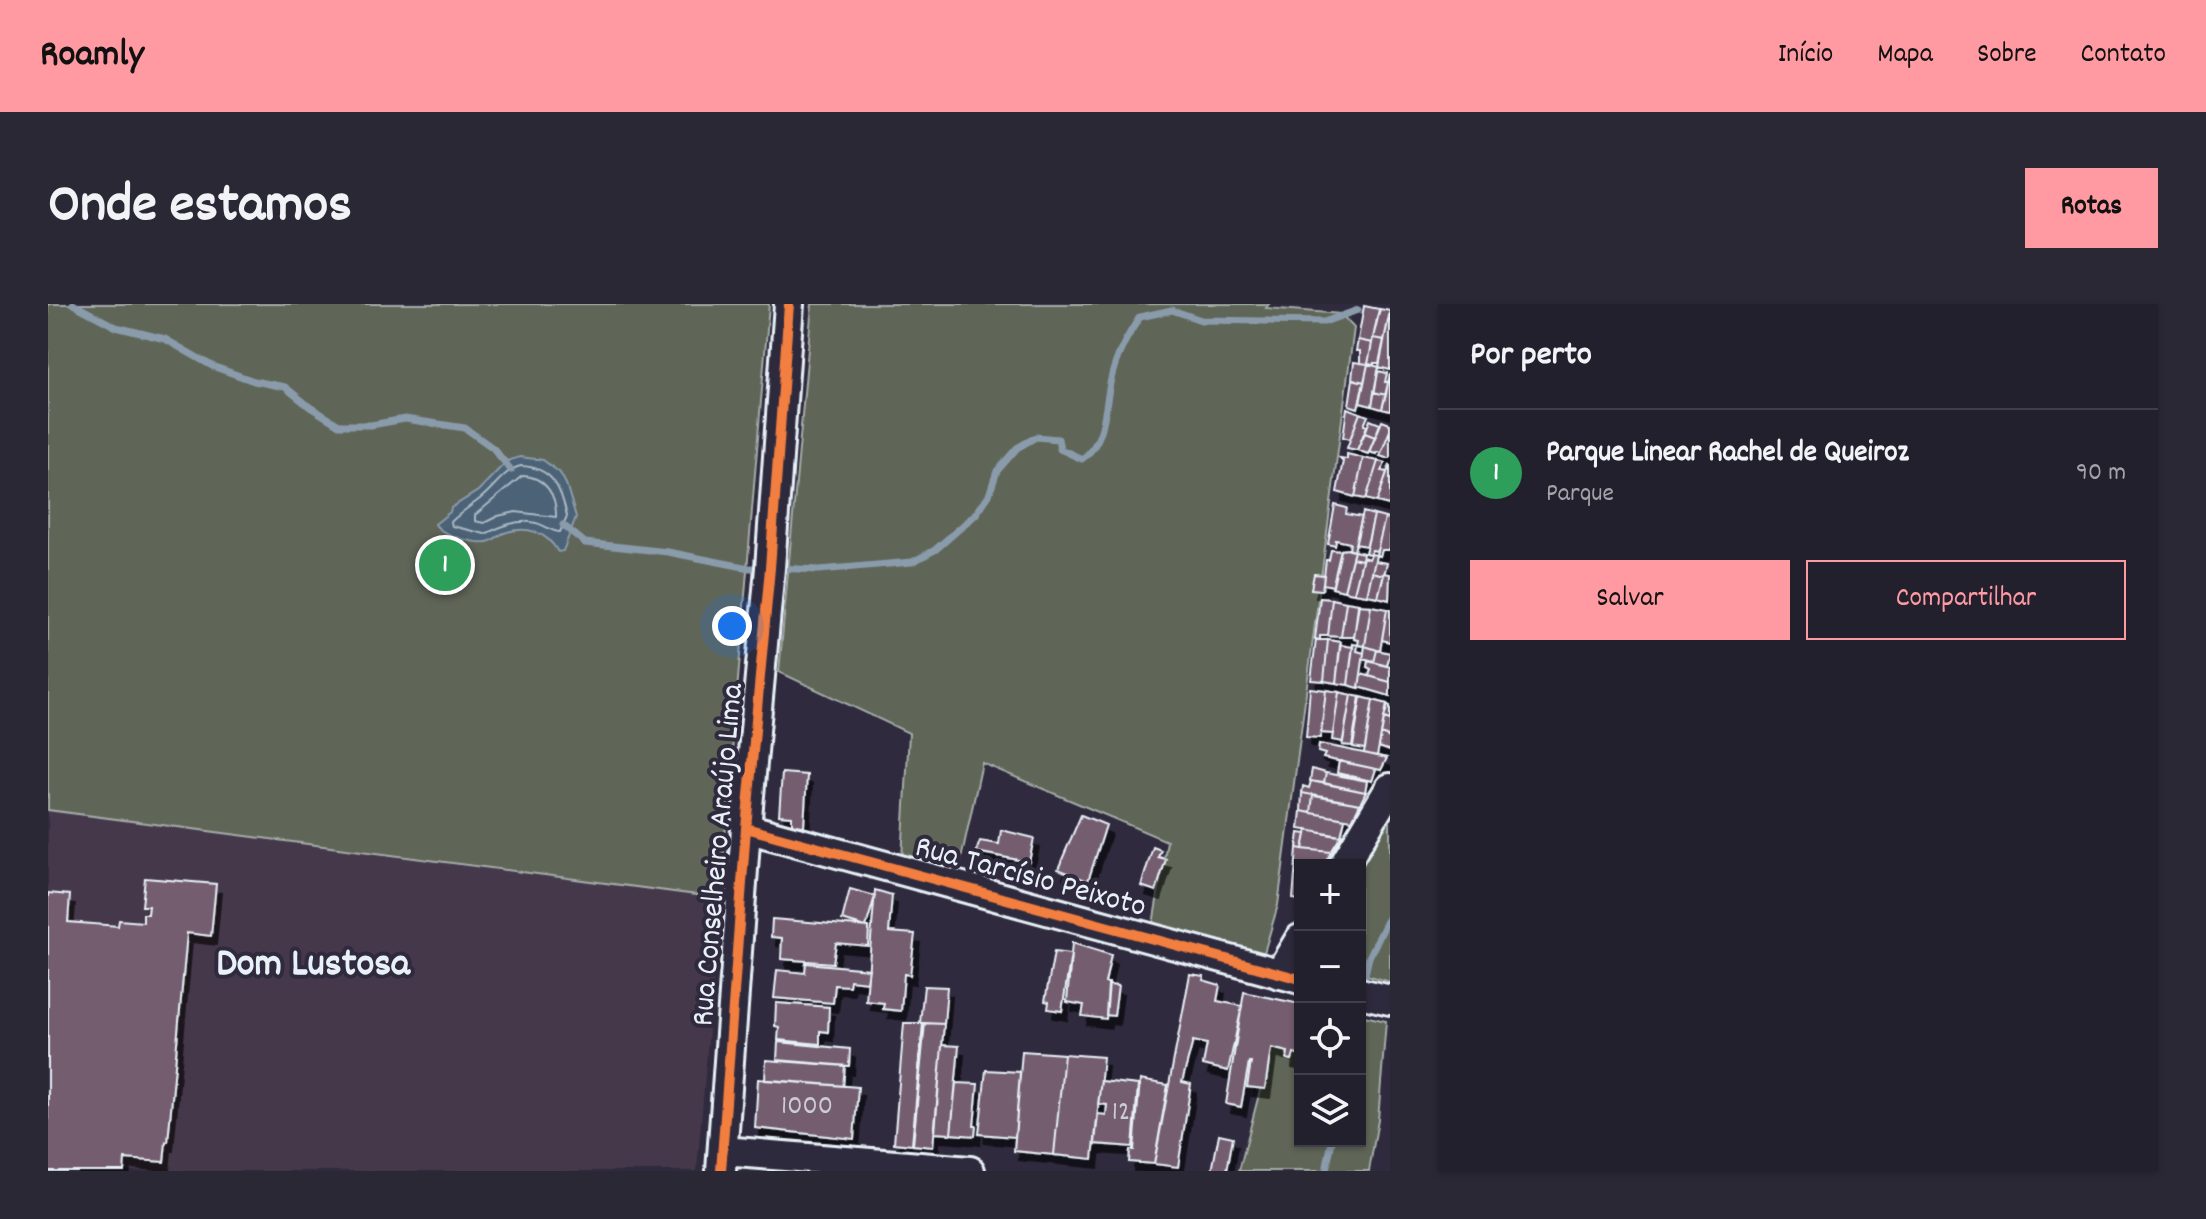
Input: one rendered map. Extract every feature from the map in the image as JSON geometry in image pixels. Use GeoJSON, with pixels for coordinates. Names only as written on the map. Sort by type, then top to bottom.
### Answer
{"type":"FeatureCollection","features":[{"type":"Feature","properties":{"kind":"street","name":"Rua Conselheiro Araújo Lima"},"geometry":{"type":"LineString","coordinates":[[722,1161],[789,304]]}},
{"type":"Feature","properties":{"kind":"street"},"geometry":{"type":"LineString","coordinates":[[1348,859],[1390,788]]}},
{"type":"Feature","properties":{"kind":"street","name":"Rua Tarcísio Peixoto"},"geometry":{"type":"LineString","coordinates":[[746,828],[1290,976]]}},
{"type":"Feature","properties":{"kind":"street"},"geometry":{"type":"LineString","coordinates":[[722,1161],[970,1171]]}},
{"type":"Feature","properties":{"kind":"shaded area"},"geometry":{"type":"Polygon","coordinates":[[[48,810],[720,898],[697,1171],[48,1171],[48,810]]]}},
{"type":"Feature","properties":{"kind":"green space"},"geometry":{"type":"Polygon","coordinates":[[[48,304],[769,304],[720,898],[48,810],[48,304]]]}},
{"type":"Feature","properties":{"kind":"green space"},"geometry":{"type":"Polygon","coordinates":[[[812,304],[1269,304],[1266,308],[1341,314],[1354,328],[1278,905],[1263,956],[1152,930],[1167,841],[982,763],[958,873],[902,859],[909,733],[779,672],[812,304]]]}},
{"type":"Feature","properties":{"kind":"green space"},"geometry":{"type":"Polygon","coordinates":[[[1390,780],[1390,982],[1366,975],[1366,859],[1362,859],[1390,780]]]}},
{"type":"Feature","properties":{"kind":"green space"},"geometry":{"type":"Polygon","coordinates":[[[1283,1002],[1294,1004],[1294,1147],[1366,1147],[1366,1016],[1386,1021],[1378,1120],[1369,1171],[1239,1171],[1283,1002]]]}},
{"type":"Feature","properties":{"kind":"water"},"geometry":{"type":"Polygon","coordinates":[[[520,457],[543,460],[560,473],[566,484],[576,517],[563,551],[558,552],[548,539],[528,530],[512,531],[482,542],[451,535],[438,528],[435,524],[451,508],[478,491],[507,461],[520,457]]]}},
{"type":"Feature","properties":{"kind":"building"},"geometry":{"type":"Polygon","coordinates":[[[1364,306],[1379,309],[1372,343],[1358,340],[1364,306]]]}},
{"type":"Feature","properties":{"kind":"building"},"geometry":{"type":"Polygon","coordinates":[[[1380,309],[1390,311],[1384,340],[1373,338],[1380,309]]]}},
{"type":"Feature","properties":{"kind":"building"},"geometry":{"type":"Polygon","coordinates":[[[1390,311],[1390,370],[1379,367],[1390,311]]]}},
{"type":"Feature","properties":{"kind":"building"},"geometry":{"type":"Polygon","coordinates":[[[1373,338],[1384,340],[1379,363],[1374,365],[1368,364],[1373,338]]]}},
{"type":"Feature","properties":{"kind":"building"},"geometry":{"type":"Polygon","coordinates":[[[1358,340],[1372,343],[1368,364],[1360,363],[1360,351],[1356,351],[1358,340]]]}},
{"type":"Feature","properties":{"kind":"building"},"geometry":{"type":"Polygon","coordinates":[[[1354,362],[1368,364],[1364,382],[1352,379],[1354,362]]]}},
{"type":"Feature","properties":{"kind":"building"},"geometry":{"type":"Polygon","coordinates":[[[1368,364],[1379,367],[1372,406],[1360,403],[1368,364]]]}},
{"type":"Feature","properties":{"kind":"building"},"geometry":{"type":"Polygon","coordinates":[[[1378,371],[1387,373],[1386,395],[1374,392],[1378,371]]]}},
{"type":"Feature","properties":{"kind":"building"},"geometry":{"type":"Polygon","coordinates":[[[1390,374],[1390,411],[1382,409],[1390,374]]]}},
{"type":"Feature","properties":{"kind":"building"},"geometry":{"type":"Polygon","coordinates":[[[1353,379],[1364,382],[1358,408],[1349,405],[1353,379]]]}},
{"type":"Feature","properties":{"kind":"building"},"geometry":{"type":"Polygon","coordinates":[[[1374,392],[1386,395],[1382,409],[1372,406],[1374,392]]]}},
{"type":"Feature","properties":{"kind":"building"},"geometry":{"type":"Polygon","coordinates":[[[1347,408],[1360,413],[1350,439],[1343,437],[1347,408]]]}},
{"type":"Feature","properties":{"kind":"building"},"geometry":{"type":"Polygon","coordinates":[[[1360,413],[1368,416],[1364,425],[1367,426],[1357,450],[1347,448],[1360,413]]]}},
{"type":"Feature","properties":{"kind":"building"},"geometry":{"type":"Polygon","coordinates":[[[1370,420],[1380,424],[1375,437],[1365,433],[1370,420]]]}},
{"type":"Feature","properties":{"kind":"building"},"geometry":{"type":"Polygon","coordinates":[[[1382,421],[1390,424],[1390,430],[1381,453],[1369,452],[1382,421]]]}},
{"type":"Feature","properties":{"kind":"building"},"geometry":{"type":"Polygon","coordinates":[[[1390,430],[1390,458],[1386,458],[1380,456],[1390,430]]]}},
{"type":"Feature","properties":{"kind":"building"},"geometry":{"type":"Polygon","coordinates":[[[1365,433],[1375,437],[1368,454],[1357,450],[1365,433]]]}},
{"type":"Feature","properties":{"kind":"building"},"geometry":{"type":"Polygon","coordinates":[[[1347,454],[1363,458],[1355,497],[1337,492],[1343,461],[1340,458],[1347,459],[1347,454]]]}},
{"type":"Feature","properties":{"kind":"building"},"geometry":{"type":"Polygon","coordinates":[[[1363,458],[1378,461],[1366,499],[1355,497],[1363,458]]]}},
{"type":"Feature","properties":{"kind":"building"},"geometry":{"type":"Polygon","coordinates":[[[1378,461],[1385,463],[1382,471],[1387,472],[1377,502],[1366,499],[1378,461]]]}},
{"type":"Feature","properties":{"kind":"building"},"geometry":{"type":"Polygon","coordinates":[[[1390,464],[1390,500],[1389,505],[1377,502],[1390,464]]]}},
{"type":"Feature","properties":{"kind":"building"},"geometry":{"type":"Polygon","coordinates":[[[1335,505],[1347,508],[1346,514],[1362,517],[1354,551],[1349,550],[1350,543],[1336,540],[1335,546],[1328,544],[1335,505]]]}},
{"type":"Feature","properties":{"kind":"building"},"geometry":{"type":"Polygon","coordinates":[[[1363,512],[1374,515],[1367,546],[1355,544],[1363,512]]]}},
{"type":"Feature","properties":{"kind":"building"},"geometry":{"type":"Polygon","coordinates":[[[1374,515],[1385,518],[1377,551],[1372,550],[1370,554],[1365,553],[1374,515]]]}},
{"type":"Feature","properties":{"kind":"building"},"geometry":{"type":"Polygon","coordinates":[[[1385,518],[1390,519],[1390,547],[1389,550],[1382,550],[1380,556],[1376,555],[1385,518]]]}},
{"type":"Feature","properties":{"kind":"building"},"geometry":{"type":"Polygon","coordinates":[[[1331,550],[1341,551],[1333,586],[1323,584],[1326,560],[1329,560],[1331,550]]]}},
{"type":"Feature","properties":{"kind":"building"},"geometry":{"type":"Polygon","coordinates":[[[1341,550],[1354,551],[1344,591],[1332,588],[1341,550]]]}},
{"type":"Feature","properties":{"kind":"building"},"geometry":{"type":"Polygon","coordinates":[[[1354,551],[1363,553],[1362,560],[1352,558],[1354,551]]]}},
{"type":"Feature","properties":{"kind":"building"},"geometry":{"type":"Polygon","coordinates":[[[1371,554],[1376,555],[1367,595],[1354,593],[1363,557],[1369,559],[1371,554]]]}},
{"type":"Feature","properties":{"kind":"building"},"geometry":{"type":"Polygon","coordinates":[[[1352,558],[1362,560],[1354,593],[1344,591],[1352,558]]]}},
{"type":"Feature","properties":{"kind":"building"},"geometry":{"type":"Polygon","coordinates":[[[1375,561],[1387,563],[1384,575],[1372,572],[1375,561]]]}},
{"type":"Feature","properties":{"kind":"building"},"geometry":{"type":"Polygon","coordinates":[[[1372,572],[1384,575],[1378,597],[1367,595],[1372,572]]]}},
{"type":"Feature","properties":{"kind":"building"},"geometry":{"type":"Polygon","coordinates":[[[1384,573],[1390,574],[1389,600],[1378,597],[1384,573]]]}},
{"type":"Feature","properties":{"kind":"building"},"geometry":{"type":"Polygon","coordinates":[[[1314,574],[1324,575],[1322,590],[1311,589],[1314,574]]]}},
{"type":"Feature","properties":{"kind":"building"},"geometry":{"type":"Polygon","coordinates":[[[1320,598],[1332,599],[1328,636],[1320,636],[1320,640],[1315,639],[1320,598]]]}},
{"type":"Feature","properties":{"kind":"building"},"geometry":{"type":"Polygon","coordinates":[[[1332,599],[1346,602],[1341,637],[1328,636],[1332,599]]]}},
{"type":"Feature","properties":{"kind":"building"},"geometry":{"type":"Polygon","coordinates":[[[1346,602],[1359,604],[1354,637],[1341,637],[1346,602]]]}},
{"type":"Feature","properties":{"kind":"building"},"geometry":{"type":"Polygon","coordinates":[[[1358,605],[1371,606],[1365,646],[1358,645],[1359,640],[1354,639],[1358,605]]]}},
{"type":"Feature","properties":{"kind":"building"},"geometry":{"type":"Polygon","coordinates":[[[1371,606],[1387,609],[1380,651],[1365,646],[1371,606]]]}},
{"type":"Feature","properties":{"kind":"building"},"geometry":{"type":"Polygon","coordinates":[[[1387,609],[1390,610],[1390,642],[1382,640],[1387,609]]]}},
{"type":"Feature","properties":{"kind":"building"},"geometry":{"type":"Polygon","coordinates":[[[1316,640],[1328,640],[1324,681],[1311,680],[1316,640]]]}},
{"type":"Feature","properties":{"kind":"building"},"geometry":{"type":"Polygon","coordinates":[[[1328,640],[1341,642],[1336,683],[1324,681],[1328,640]]]}},
{"type":"Feature","properties":{"kind":"building"},"geometry":{"type":"Polygon","coordinates":[[[1353,644],[1358,645],[1357,651],[1364,653],[1359,688],[1348,685],[1353,644]]]}},
{"type":"Feature","properties":{"kind":"building"},"geometry":{"type":"Polygon","coordinates":[[[1340,645],[1353,647],[1348,685],[1336,683],[1340,645]]]}},
{"type":"Feature","properties":{"kind":"building"},"geometry":{"type":"Polygon","coordinates":[[[1365,646],[1377,650],[1374,662],[1363,659],[1365,646]]]}},
{"type":"Feature","properties":{"kind":"building"},"geometry":{"type":"Polygon","coordinates":[[[1377,650],[1390,653],[1387,666],[1374,662],[1377,650]]]}},
{"type":"Feature","properties":{"kind":"building"},"geometry":{"type":"Polygon","coordinates":[[[1368,661],[1390,667],[1390,682],[1369,676],[1371,669],[1367,667],[1368,661]]]}},
{"type":"Feature","properties":{"kind":"building"},"geometry":{"type":"Polygon","coordinates":[[[1361,674],[1390,682],[1390,696],[1359,687],[1361,674]]]}},
{"type":"Feature","properties":{"kind":"building"},"geometry":{"type":"Polygon","coordinates":[[[1310,688],[1326,690],[1320,738],[1306,737],[1310,688]]]}},
{"type":"Feature","properties":{"kind":"building"},"geometry":{"type":"Polygon","coordinates":[[[1326,690],[1339,692],[1333,734],[1321,733],[1326,690]]]}},
{"type":"Feature","properties":{"kind":"building"},"geometry":{"type":"Polygon","coordinates":[[[1339,692],[1351,695],[1343,742],[1332,740],[1339,692]]]}},
{"type":"Feature","properties":{"kind":"building"},"geometry":{"type":"Polygon","coordinates":[[[1351,695],[1360,697],[1352,746],[1342,745],[1351,695]]]}},
{"type":"Feature","properties":{"kind":"building"},"geometry":{"type":"Polygon","coordinates":[[[1361,697],[1373,700],[1365,749],[1353,747],[1361,697]]]}},
{"type":"Feature","properties":{"kind":"building"},"geometry":{"type":"Polygon","coordinates":[[[1373,700],[1387,704],[1377,756],[1364,753],[1373,700]]]}},
{"type":"Feature","properties":{"kind":"building"},"geometry":{"type":"Polygon","coordinates":[[[1390,706],[1390,720],[1384,718],[1390,706]]]}},
{"type":"Feature","properties":{"kind":"building"},"geometry":{"type":"Polygon","coordinates":[[[1384,718],[1390,720],[1390,738],[1381,734],[1384,718]]]}},
{"type":"Feature","properties":{"kind":"building"},"geometry":{"type":"Polygon","coordinates":[[[1381,734],[1390,738],[1390,751],[1379,747],[1381,734]]]}},
{"type":"Feature","properties":{"kind":"building"},"geometry":{"type":"Polygon","coordinates":[[[1319,744],[1387,758],[1381,770],[1376,769],[1323,758],[1325,754],[1318,752],[1319,744]]]}},
{"type":"Feature","properties":{"kind":"building"},"geometry":{"type":"Polygon","coordinates":[[[1339,761],[1376,769],[1372,781],[1337,773],[1339,761]]]}},
{"type":"Feature","properties":{"kind":"building"},"geometry":{"type":"Polygon","coordinates":[[[1312,769],[1326,773],[1324,783],[1310,781],[1312,769]]]}},
{"type":"Feature","properties":{"kind":"building"},"geometry":{"type":"Polygon","coordinates":[[[782,773],[807,775],[804,826],[792,825],[792,816],[779,815],[782,773]]]}},
{"type":"Feature","properties":{"kind":"building"},"geometry":{"type":"Polygon","coordinates":[[[1326,773],[1367,781],[1365,792],[1324,783],[1326,773]]]}},
{"type":"Feature","properties":{"kind":"building"},"geometry":{"type":"Polygon","coordinates":[[[1311,781],[1366,792],[1360,804],[1302,793],[1303,786],[1309,788],[1311,781]]]}},
{"type":"Feature","properties":{"kind":"building"},"geometry":{"type":"Polygon","coordinates":[[[1302,793],[1313,795],[1311,813],[1301,811],[1302,793]]]}},
{"type":"Feature","properties":{"kind":"building"},"geometry":{"type":"Polygon","coordinates":[[[1313,795],[1360,804],[1352,820],[1311,813],[1313,795]]]}},
{"type":"Feature","properties":{"kind":"building"},"geometry":{"type":"Polygon","coordinates":[[[1301,811],[1345,819],[1341,836],[1299,829],[1301,811]]]}},
{"type":"Feature","properties":{"kind":"building"},"geometry":{"type":"Polygon","coordinates":[[[1081,815],[1106,825],[1088,881],[1058,869],[1081,815]]]}},
{"type":"Feature","properties":{"kind":"building"},"geometry":{"type":"Polygon","coordinates":[[[1001,830],[1034,838],[1029,862],[976,852],[980,841],[999,844],[1001,830]]]}},
{"type":"Feature","properties":{"kind":"building"},"geometry":{"type":"Polygon","coordinates":[[[1307,830],[1341,836],[1331,852],[1303,849],[1307,830]]]}},
{"type":"Feature","properties":{"kind":"building"},"geometry":{"type":"Polygon","coordinates":[[[1299,833],[1306,834],[1303,849],[1297,848],[1299,833]]]}},
{"type":"Feature","properties":{"kind":"building"},"geometry":{"type":"Polygon","coordinates":[[[1153,847],[1161,850],[1158,857],[1166,859],[1156,891],[1141,886],[1153,847]]]}},
{"type":"Feature","properties":{"kind":"building"},"geometry":{"type":"Polygon","coordinates":[[[1297,848],[1331,852],[1327,859],[1296,859],[1297,848]]]}},
{"type":"Feature","properties":{"kind":"building"},"geometry":{"type":"Polygon","coordinates":[[[145,878],[216,884],[211,936],[187,933],[164,1162],[125,1159],[124,1171],[48,1171],[48,893],[70,895],[68,922],[118,926],[119,920],[143,922],[143,914],[148,914],[149,906],[142,906],[145,878]]]}},
{"type":"Feature","properties":{"kind":"building"},"geometry":{"type":"Polygon","coordinates":[[[850,889],[875,896],[866,927],[842,920],[850,889]]]}},
{"type":"Feature","properties":{"kind":"building"},"geometry":{"type":"Polygon","coordinates":[[[875,890],[892,895],[889,932],[915,934],[910,975],[904,974],[901,1011],[883,1009],[884,1003],[866,1001],[875,890]]]}},
{"type":"Feature","properties":{"kind":"building"},"geometry":{"type":"Polygon","coordinates":[[[772,919],[869,927],[868,946],[836,943],[833,963],[781,959],[782,938],[771,937],[772,919]]]}},
{"type":"Feature","properties":{"kind":"building"},"geometry":{"type":"Polygon","coordinates":[[[1072,943],[1111,955],[1105,983],[1109,983],[1106,1019],[1082,1016],[1084,1005],[1067,1002],[1072,943]]]}},
{"type":"Feature","properties":{"kind":"building"},"geometry":{"type":"Polygon","coordinates":[[[1054,952],[1071,954],[1062,1011],[1048,1009],[1049,1002],[1045,1001],[1054,952]]]}},
{"type":"Feature","properties":{"kind":"building"},"geometry":{"type":"Polygon","coordinates":[[[806,963],[869,969],[867,982],[850,980],[849,986],[835,985],[833,1003],[774,998],[777,970],[805,973],[806,963]]]}},
{"type":"Feature","properties":{"kind":"building"},"geometry":{"type":"Polygon","coordinates":[[[1190,974],[1204,976],[1203,980],[1220,985],[1217,1001],[1242,1006],[1228,1071],[1203,1065],[1207,1044],[1193,1041],[1182,1082],[1191,1084],[1178,1167],[1154,1164],[1190,974]]]}},
{"type":"Feature","properties":{"kind":"building"},"geometry":{"type":"Polygon","coordinates":[[[1108,985],[1118,986],[1114,1016],[1106,1015],[1108,985]]]}},
{"type":"Feature","properties":{"kind":"building"},"geometry":{"type":"Polygon","coordinates":[[[924,986],[947,987],[944,1024],[920,1023],[924,986]]]}},
{"type":"Feature","properties":{"kind":"building"},"geometry":{"type":"Polygon","coordinates":[[[1244,992],[1294,1003],[1292,1060],[1287,1059],[1288,1052],[1271,1048],[1265,1089],[1247,1087],[1249,1062],[1241,1107],[1226,1104],[1244,992]]]}},
{"type":"Feature","properties":{"kind":"building"},"geometry":{"type":"Polygon","coordinates":[[[776,1003],[829,1007],[828,1032],[820,1031],[820,1044],[778,1040],[776,1003]]]}},
{"type":"Feature","properties":{"kind":"building"},"geometry":{"type":"Polygon","coordinates":[[[904,1023],[923,1023],[912,1145],[894,1143],[904,1023]]]}},
{"type":"Feature","properties":{"kind":"building"},"geometry":{"type":"Polygon","coordinates":[[[925,1023],[944,1024],[933,1147],[913,1145],[925,1023]]]}},
{"type":"Feature","properties":{"kind":"building"},"geometry":{"type":"Polygon","coordinates":[[[778,1042],[850,1049],[849,1066],[777,1060],[778,1042]]]}},
{"type":"Feature","properties":{"kind":"building"},"geometry":{"type":"Polygon","coordinates":[[[942,1045],[959,1046],[951,1134],[935,1133],[942,1045]]]}},
{"type":"Feature","properties":{"kind":"building"},"geometry":{"type":"Polygon","coordinates":[[[1022,1051],[1064,1054],[1054,1155],[1014,1151],[1022,1051]]]}},
{"type":"Feature","properties":{"kind":"building"},"geometry":{"type":"Polygon","coordinates":[[[1064,1054],[1103,1057],[1093,1159],[1054,1155],[1064,1054]]]}},
{"type":"Feature","properties":{"kind":"building"},"geometry":{"type":"Polygon","coordinates":[[[766,1060],[845,1066],[843,1086],[765,1080],[766,1060]]]}},
{"type":"Feature","properties":{"kind":"building"},"geometry":{"type":"Polygon","coordinates":[[[986,1070],[1020,1072],[1015,1137],[979,1134],[986,1070]]]}},
{"type":"Feature","properties":{"kind":"building"},"geometry":{"type":"Polygon","coordinates":[[[758,1079],[858,1087],[854,1139],[755,1128],[758,1079]]]}},
{"type":"Feature","properties":{"kind":"building"},"geometry":{"type":"Polygon","coordinates":[[[1140,1080],[1168,1085],[1154,1164],[1129,1162],[1130,1150],[1134,1150],[1140,1080]]]}},
{"type":"Feature","properties":{"kind":"building"},"geometry":{"type":"Polygon","coordinates":[[[1101,1081],[1138,1085],[1133,1147],[1095,1144],[1098,1114],[1106,1115],[1107,1105],[1098,1104],[1101,1081]]]}},
{"type":"Feature","properties":{"kind":"building"},"geometry":{"type":"Polygon","coordinates":[[[956,1083],[978,1084],[975,1136],[951,1134],[956,1083]]]}},
{"type":"Feature","properties":{"kind":"building"},"geometry":{"type":"Polygon","coordinates":[[[1219,1134],[1233,1137],[1227,1171],[1212,1171],[1219,1134]]]}},
{"type":"Feature","properties":{"kind":"waterway"},"geometry":{"type":"LineString","coordinates":[[73,304],[116,327],[165,339],[212,366],[254,381],[285,387],[339,425],[371,425],[405,419],[465,428],[493,448],[511,470]]}},
{"type":"Feature","properties":{"kind":"waterway"},"geometry":{"type":"LineString","coordinates":[[778,568],[819,570],[912,562],[935,550],[976,514],[989,495],[997,471],[1017,448],[1036,437],[1058,439],[1060,449],[1082,459],[1096,443],[1116,362],[1140,317],[1172,310],[1201,320],[1324,322],[1358,310]]}},
{"type":"Feature","properties":{"kind":"waterway"},"geometry":{"type":"LineString","coordinates":[[563,525],[585,543],[668,552],[749,568],[766,568]]}},
{"type":"Feature","properties":{"kind":"waterway"},"geometry":{"type":"LineString","coordinates":[[1366,970],[1369,957],[1390,915]]}},
{"type":"Feature","properties":{"kind":"waterway"},"geometry":{"type":"LineString","coordinates":[[1326,1171],[1331,1147]]}},
{"type":"Feature","properties":{"kind":"cycle path"},"geometry":{"type":"LineString","coordinates":[[721,1171],[789,304]]}},
{"type":"Feature","properties":{"kind":"cycle path"},"geometry":{"type":"LineString","coordinates":[[746,828],[1294,977]]}},
{"type":"Feature","properties":{"kind":"place","name":"Parque Linear Rachel de Queiroz"},"geometry":{"type":"Point","coordinates":[445,565]}},
{"type":"Feature","properties":{"kind":"district","name":"Dom Lustosa"},"geometry":{"type":"Point","coordinates":[313,966]}}]}
